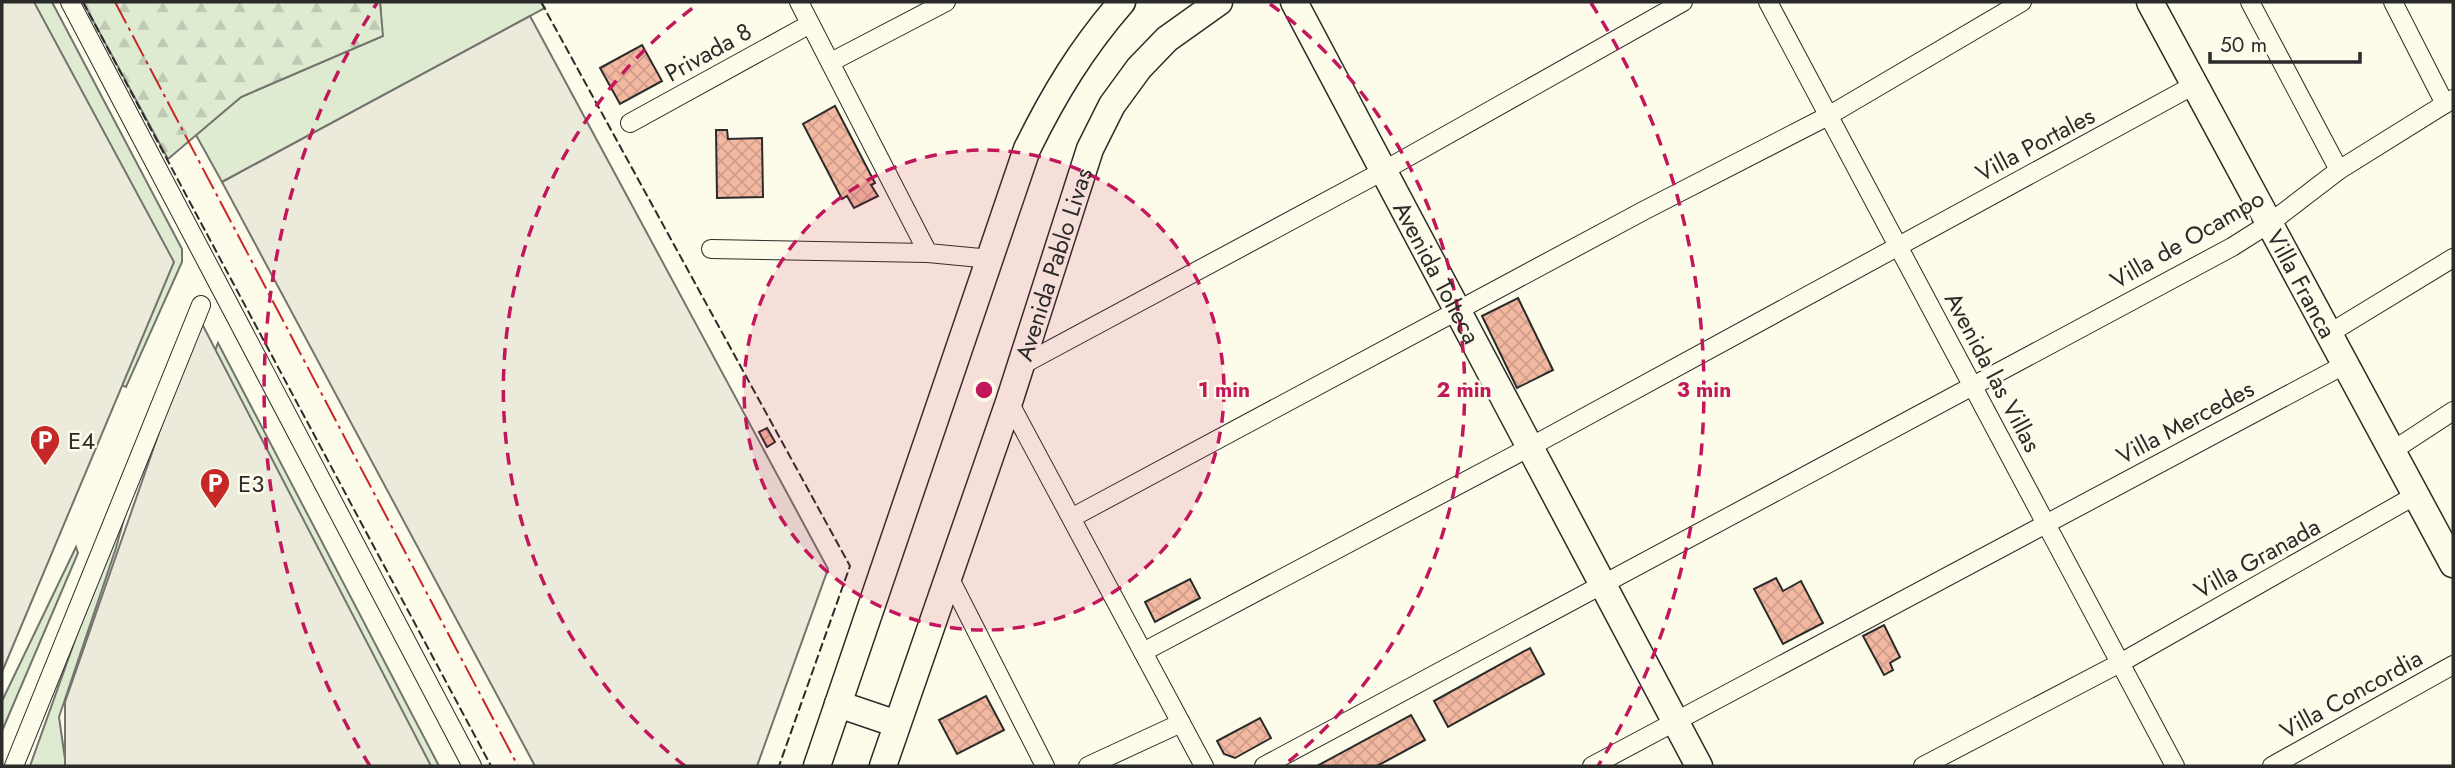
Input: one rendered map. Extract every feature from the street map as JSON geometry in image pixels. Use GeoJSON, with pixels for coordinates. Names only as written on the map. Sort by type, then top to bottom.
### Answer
{"type":"FeatureCollection","features":[{"type":"Feature","properties":{"kind":"main road"},"geometry":{"type":"LineString","coordinates":[[817,766],[1027,149],[1057,88],[1088,41],[1122,2]]}},
{"type":"Feature","properties":{"kind":"main road","name":"Avenida Pablo Livas"},"geometry":{"type":"LineString","coordinates":[[883,766],[1009,402],[1090,149],[1112,105],[1139,68],[1167,39],[1219,2]]}},
{"type":"Feature","properties":{"kind":"main road","name":"Avenida Tolteca"},"geometry":{"type":"LineString","coordinates":[[1294,2],[1699,766]]}},
{"type":"Feature","properties":{"kind":"main road","name":"Villa Franca"},"geometry":{"type":"LineString","coordinates":[[2150,2],[2452,559]]}},
{"type":"Feature","properties":{"kind":"main road"},"geometry":{"type":"LineString","coordinates":[[838,704],[897,724]]}},
{"type":"Feature","properties":{"kind":"street"},"geometry":{"type":"LineString","coordinates":[[71,2],[471,766]]}},
{"type":"Feature","properties":{"kind":"street"},"geometry":{"type":"LineString","coordinates":[[799,2],[928,253]]}},
{"type":"Feature","properties":{"kind":"street"},"geometry":{"type":"LineString","coordinates":[[831,62],[946,2]]}},
{"type":"Feature","properties":{"kind":"street"},"geometry":{"type":"LineString","coordinates":[[1020,366],[1383,171],[1683,2]]}},
{"type":"Feature","properties":{"kind":"street","name":"Avenida las Villas"},"geometry":{"type":"LineString","coordinates":[[1768,2],[2122,662],[2175,766]]}},
{"type":"Feature","properties":{"kind":"street"},"geometry":{"type":"LineString","coordinates":[[1073,517],[1457,310],[1828,116],[2022,2]]}},
{"type":"Feature","properties":{"kind":"street"},"geometry":{"type":"LineString","coordinates":[[2250,2],[2339,170]]}},
{"type":"Feature","properties":{"kind":"street"},"geometry":{"type":"LineString","coordinates":[[2393,2],[2449,101]]}},
{"type":"Feature","properties":{"kind":"street","name":"Privada 8"},"geometry":{"type":"LineString","coordinates":[[630,122],[810,24]]}},
{"type":"Feature","properties":{"kind":"street","name":"Villa Portales"},"geometry":{"type":"LineString","coordinates":[[1143,652],[1530,447],[2196,84]]}},
{"type":"Feature","properties":{"kind":"street","name":"Villa de Ocampo"},"geometry":{"type":"LineString","coordinates":[[1264,766],[2270,223],[2339,170],[2449,101]]}},
{"type":"Feature","properties":{"kind":"street"},"geometry":{"type":"LineString","coordinates":[[711,249],[928,253],[991,259]]}},
{"type":"Feature","properties":{"kind":"street"},"geometry":{"type":"LineString","coordinates":[[2330,333],[2453,258]]}},
{"type":"Feature","properties":{"kind":"street"},"geometry":{"type":"LineString","coordinates":[[14,766],[201,305]]}},
{"type":"Feature","properties":{"kind":"street","name":"Villa Mercedes"},"geometry":{"type":"LineString","coordinates":[[1592,766],[2346,364]]}},
{"type":"Feature","properties":{"kind":"street"},"geometry":{"type":"LineString","coordinates":[[1009,402],[1073,517],[1204,766]]}},
{"type":"Feature","properties":{"kind":"street"},"geometry":{"type":"LineString","coordinates":[[2392,451],[2453,411]]}},
{"type":"Feature","properties":{"kind":"street","name":"Villa Granada"},"geometry":{"type":"LineString","coordinates":[[1923,766],[2122,662],[2416,495]]}},
{"type":"Feature","properties":{"kind":"street"},"geometry":{"type":"LineString","coordinates":[[948,575],[1045,766]]}},
{"type":"Feature","properties":{"kind":"street","name":"Villa Concordia"},"geometry":{"type":"LineString","coordinates":[[2272,766],[2453,665]]}},
{"type":"Feature","properties":{"kind":"street"},"geometry":{"type":"LineString","coordinates":[[1088,766],[1181,723]]}},
{"type":"Feature","properties":{"kind":"green space"},"geometry":{"type":"Polygon","coordinates":[[[27,2],[52,2],[182,249],[182,262],[126,387],[117,383],[27,2]]]}},
{"type":"Feature","properties":{"kind":"green space"},"geometry":{"type":"Polygon","coordinates":[[[83,2],[380,2],[383,36],[241,97],[168,159],[83,2]]]}},
{"type":"Feature","properties":{"kind":"green space"},"geometry":{"type":"Polygon","coordinates":[[[380,2],[541,2],[545,8],[222,182],[196,135],[241,97],[382,36],[380,2]]]}},
{"type":"Feature","properties":{"kind":"green space"},"geometry":{"type":"Polygon","coordinates":[[[218,343],[439,766],[426,766],[201,386],[218,343]]]}},
{"type":"Feature","properties":{"kind":"green space"},"geometry":{"type":"Polygon","coordinates":[[[129,501],[116,548],[59,717],[66,766],[30,766],[124,503],[129,501]]]}},
{"type":"Feature","properties":{"kind":"green space"},"geometry":{"type":"Polygon","coordinates":[[[76,547],[78,553],[2,731],[2,701],[76,547]]]}},
{"type":"Feature","properties":{"kind":"shaded area","name":"E4"},"geometry":{"type":"Polygon","coordinates":[[[2,2],[34,2],[174,262],[2,672],[2,2]]]}},
{"type":"Feature","properties":{"kind":"shaded area"},"geometry":{"type":"Polygon","coordinates":[[[530,16],[828,569],[757,766],[535,766],[222,182],[530,16]]]}},
{"type":"Feature","properties":{"kind":"shaded area","name":"E3"},"geometry":{"type":"Polygon","coordinates":[[[199,318],[431,766],[65,766],[65,702],[199,318]]]}},
{"type":"Feature","properties":{"kind":"building"},"geometry":{"type":"Polygon","coordinates":[[[642,45],[662,81],[620,104],[600,68],[642,45]]]}},
{"type":"Feature","properties":{"kind":"building"},"geometry":{"type":"Polygon","coordinates":[[[835,106],[875,183],[871,185],[878,196],[854,208],[847,196],[842,199],[803,124],[835,106]]]}},
{"type":"Feature","properties":{"kind":"building"},"geometry":{"type":"Polygon","coordinates":[[[716,130],[727,130],[728,139],[762,138],[763,197],[717,198],[716,130]]]}},
{"type":"Feature","properties":{"kind":"building"},"geometry":{"type":"Polygon","coordinates":[[[1518,298],[1553,370],[1517,388],[1482,316],[1518,298]]]}},
{"type":"Feature","properties":{"kind":"building"},"geometry":{"type":"Polygon","coordinates":[[[767,428],[775,442],[767,447],[759,432],[767,428]]]}},
{"type":"Feature","properties":{"kind":"building"},"geometry":{"type":"Polygon","coordinates":[[[1776,578],[1783,591],[1801,581],[1823,623],[1783,644],[1754,589],[1776,578]]]}},
{"type":"Feature","properties":{"kind":"building"},"geometry":{"type":"Polygon","coordinates":[[[1190,579],[1200,598],[1155,622],[1145,602],[1190,579]]]}},
{"type":"Feature","properties":{"kind":"building"},"geometry":{"type":"Polygon","coordinates":[[[1884,625],[1900,657],[1890,663],[1893,670],[1884,675],[1863,636],[1884,625]]]}},
{"type":"Feature","properties":{"kind":"building"},"geometry":{"type":"Polygon","coordinates":[[[1530,648],[1544,674],[1448,727],[1434,701],[1530,648]]]}},
{"type":"Feature","properties":{"kind":"building"},"geometry":{"type":"Polygon","coordinates":[[[986,696],[1004,730],[957,754],[939,720],[986,696]]]}},
{"type":"Feature","properties":{"kind":"building"},"geometry":{"type":"Polygon","coordinates":[[[1411,715],[1425,740],[1377,766],[1317,766],[1411,715]]]}},
{"type":"Feature","properties":{"kind":"building"},"geometry":{"type":"Polygon","coordinates":[[[1260,718],[1271,738],[1235,758],[1224,754],[1217,741],[1260,718]]]}},
{"type":"Feature","properties":{"kind":"fence"},"geometry":{"type":"LineString","coordinates":[[83,2],[491,766]]}},
{"type":"Feature","properties":{"kind":"fence"},"geometry":{"type":"LineString","coordinates":[[541,2],[850,566],[779,766]]}},
{"type":"Feature","properties":{"kind":"power"},"geometry":{"type":"LineString","coordinates":[[115,2],[518,766]]}},
{"type":"Feature","properties":{"kind":"place","name":"E4"},"geometry":{"type":"Point","coordinates":[45,467]}},
{"type":"Feature","properties":{"kind":"place","name":"E3"},"geometry":{"type":"Point","coordinates":[215,510]}}]}
